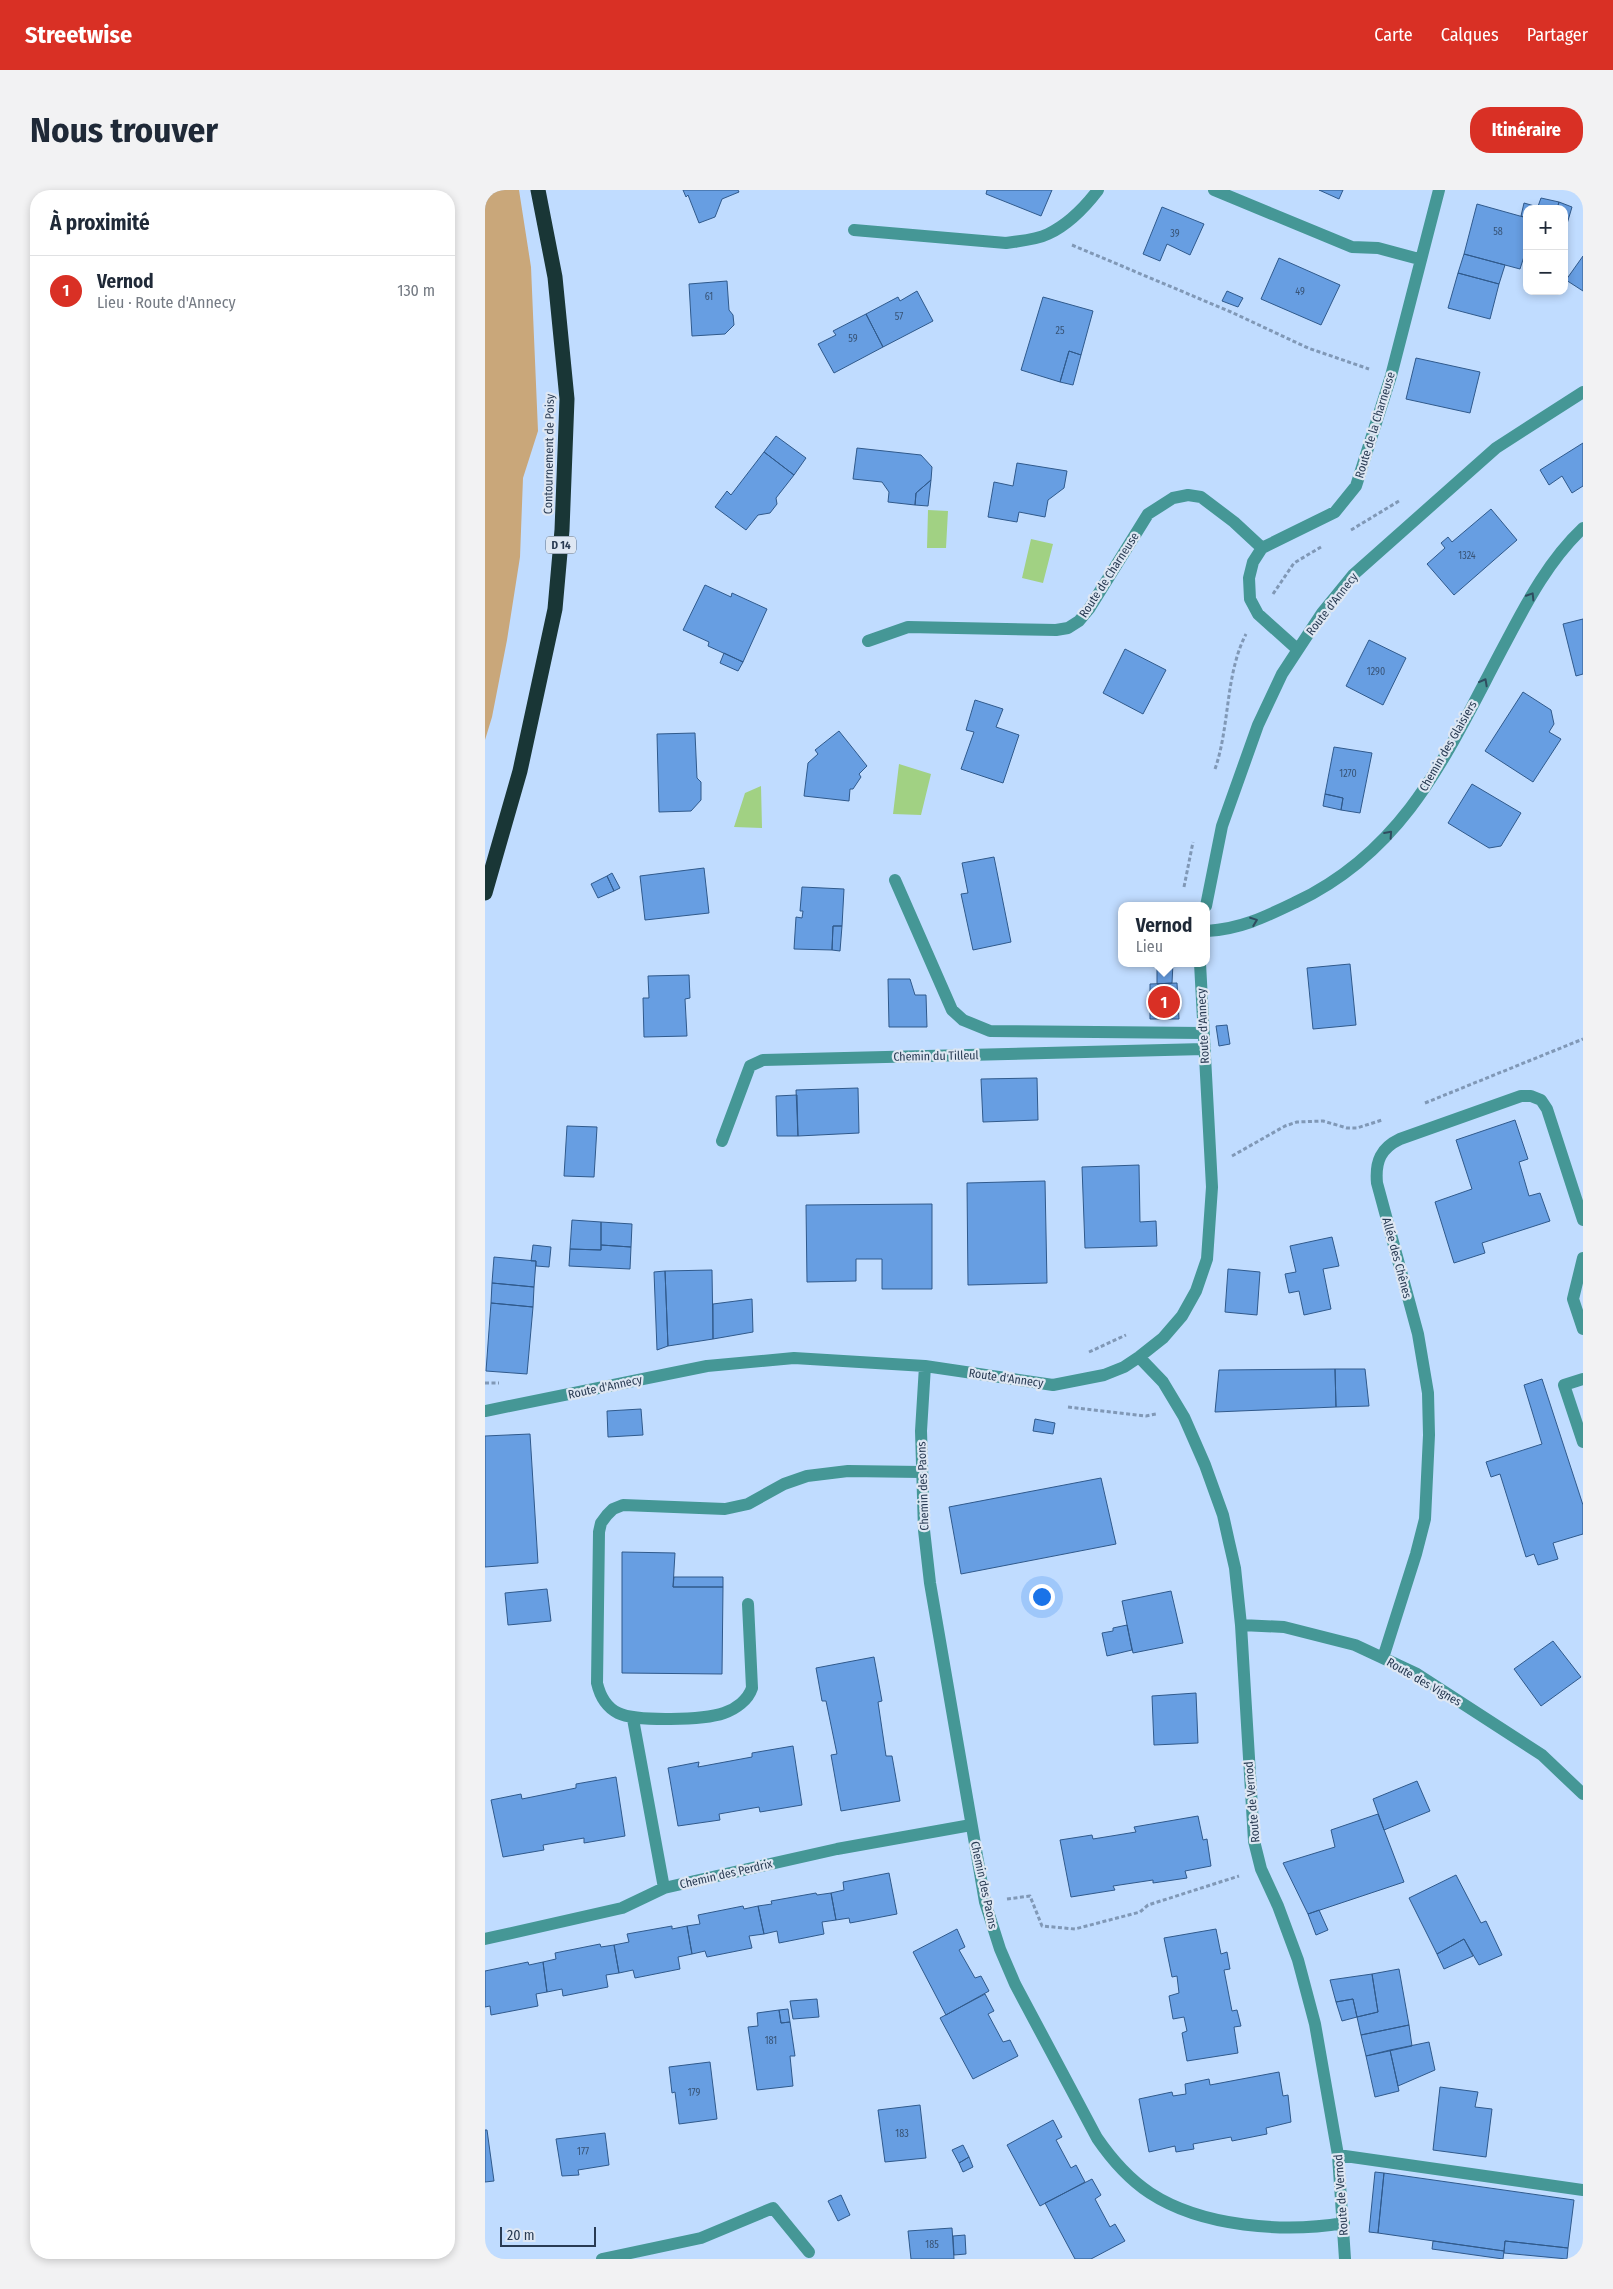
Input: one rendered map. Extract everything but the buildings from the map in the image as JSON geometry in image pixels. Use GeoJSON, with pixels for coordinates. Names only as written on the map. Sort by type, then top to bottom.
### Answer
{"type":"FeatureCollection","features":[{"type":"Feature","properties":{"kind":"highway","name":"Contournement de Poisy"},"geometry":{"type":"LineString","coordinates":[[485,892],[520,771],[555,609],[562,530],[567,399],[555,277],[539,190]]}},
{"type":"Feature","properties":{"kind":"street"},"geometry":{"type":"LineString","coordinates":[[855,230],[1006,243],[1048,234],[1073,217],[1098,190]]}},
{"type":"Feature","properties":{"kind":"street"},"geometry":{"type":"LineString","coordinates":[[1214,190],[1352,247],[1378,248],[1419,259]]}},
{"type":"Feature","properties":{"kind":"street","name":"Route de la Charneuse"},"geometry":{"type":"LineString","coordinates":[[1262,548],[1335,512],[1356,486],[1391,376],[1419,259],[1439,190]]}},
{"type":"Feature","properties":{"kind":"street","name":"Route d'Annecy"},"geometry":{"type":"LineString","coordinates":[[1207,902],[1222,826],[1258,726],[1282,674],[1322,613],[1353,575],[1496,448],[1583,392]]}},
{"type":"Feature","properties":{"kind":"street","name":"Route de Charneuse"},"geometry":{"type":"LineString","coordinates":[[868,642],[908,626],[1040,630],[1068,628],[1079,621],[1089,609],[1148,514],[1173,498],[1188,495],[1201,497],[1234,522],[1262,548]]}},
{"type":"Feature","properties":{"kind":"street","name":"Chemin des Glaisiers"},"geometry":{"type":"LineString","coordinates":[[1210,931],[1229,930],[1245,925],[1323,889],[1344,876],[1379,846],[1417,799],[1437,769],[1524,607],[1547,571],[1583,528]]}},
{"type":"Feature","properties":{"kind":"street"},"geometry":{"type":"LineString","coordinates":[[1262,548],[1253,562],[1249,578],[1250,599],[1259,614],[1297,649]]}},
{"type":"Feature","properties":{"kind":"street"},"geometry":{"type":"LineString","coordinates":[[895,880],[952,1010],[963,1020],[990,1031],[1203,1033]]}},
{"type":"Feature","properties":{"kind":"street","name":"Route d'Annecy"},"geometry":{"type":"LineString","coordinates":[[485,1411],[707,1366],[794,1358],[925,1366],[1053,1385],[1104,1375],[1124,1367],[1139,1358],[1175,1326],[1191,1304],[1207,1258],[1211,1202],[1211,1166],[1200,967]]}},
{"type":"Feature","properties":{"kind":"street","name":"Chemin du Tilleul"},"geometry":{"type":"LineString","coordinates":[[722,1141],[750,1066],[763,1060],[1204,1049]]}},
{"type":"Feature","properties":{"kind":"street","name":"Allée des Chênes"},"geometry":{"type":"LineString","coordinates":[[1383,1658],[1416,1554],[1425,1519],[1429,1435],[1428,1394],[1418,1334],[1377,1182],[1377,1162],[1387,1145],[1400,1139],[1508,1100],[1531,1096],[1541,1100],[1547,1109],[1583,1220]]}},
{"type":"Feature","properties":{"kind":"street"},"geometry":{"type":"LineString","coordinates":[[1583,1258],[1573,1299],[1583,1329]]}},
{"type":"Feature","properties":{"kind":"street","name":"Route de Vernod"},"geometry":{"type":"LineString","coordinates":[[1139,1358],[1163,1382],[1184,1417],[1205,1465],[1223,1515],[1235,1568],[1241,1625],[1253,1825],[1261,1869],[1282,1915],[1308,1994],[1328,2086],[1338,2155],[1345,2259]]}},
{"type":"Feature","properties":{"kind":"street","name":"Chemin des Paons"},"geometry":{"type":"LineString","coordinates":[[925,1366],[921,1431],[921,1472],[924,1530],[930,1583],[985,1902],[999,1948],[1019,1993],[1097,2138],[1111,2158],[1129,2176],[1151,2193],[1178,2207],[1244,2225],[1308,2228],[1344,2223]]}},
{"type":"Feature","properties":{"kind":"street"},"geometry":{"type":"LineString","coordinates":[[1583,1379],[1564,1385],[1583,1442]]}},
{"type":"Feature","properties":{"kind":"street"},"geometry":{"type":"LineString","coordinates":[[747,1604],[751,1688],[744,1700],[725,1713],[712,1716],[633,1719],[607,1706],[599,1692],[597,1683],[599,1532],[601,1523],[613,1509],[623,1505],[731,1508],[748,1504],[783,1484],[807,1476],[847,1471],[921,1472]]}},
{"type":"Feature","properties":{"kind":"street","name":"Route des Vignes"},"geometry":{"type":"LineString","coordinates":[[1241,1625],[1254,1624],[1293,1629],[1355,1645],[1417,1674],[1542,1755],[1583,1794]]}},
{"type":"Feature","properties":{"kind":"street"},"geometry":{"type":"LineString","coordinates":[[633,1719],[664,1888]]}},
{"type":"Feature","properties":{"kind":"street","name":"Chemin des Perdrix"},"geometry":{"type":"LineString","coordinates":[[485,1939],[622,1908],[664,1888],[837,1849],[971,1825]]}},
{"type":"Feature","properties":{"kind":"street"},"geometry":{"type":"LineString","coordinates":[[1338,2155],[1583,2190]]}},
{"type":"Feature","properties":{"kind":"street"},"geometry":{"type":"LineString","coordinates":[[603,2259],[701,2238],[773,2208],[809,2252]]}},
{"type":"Feature","properties":{"kind":"path"},"geometry":{"type":"LineString","coordinates":[[1048,234],[1307,348],[1391,376]]}},
{"type":"Feature","properties":{"kind":"path"},"geometry":{"type":"LineString","coordinates":[[1424,1104],[1583,1039]]}},
{"type":"Feature","properties":{"kind":"path"},"geometry":{"type":"LineString","coordinates":[[1211,1166],[1290,1124],[1323,1120],[1347,1128],[1357,1128],[1389,1118]]}},
{"type":"Feature","properties":{"kind":"path"},"geometry":{"type":"LineString","coordinates":[[1081,1354],[1090,1352],[1130,1334]]}},
{"type":"Feature","properties":{"kind":"path"},"geometry":{"type":"LineString","coordinates":[[485,1383],[499,1383]]}},
{"type":"Feature","properties":{"kind":"path"},"geometry":{"type":"LineString","coordinates":[[985,1902],[1029,1896],[1042,1926],[1075,1929],[1140,1912],[1148,1905],[1261,1869]]}},
{"type":"Feature","properties":{"kind":"shaded area"},"geometry":{"type":"Polygon","coordinates":[[[485,190],[519,190],[531,267],[538,431],[523,478],[520,557],[507,640],[492,717],[485,740],[485,190]]]}},
{"type":"Feature","properties":{"kind":"shaded area"},"geometry":{"type":"Polygon","coordinates":[[[928,510],[948,511],[946,548],[927,548],[928,510]]]}},
{"type":"Feature","properties":{"kind":"shaded area"},"geometry":{"type":"Polygon","coordinates":[[[1031,539],[1053,544],[1043,583],[1022,578],[1031,539]]]}},
{"type":"Feature","properties":{"kind":"shaded area"},"geometry":{"type":"Polygon","coordinates":[[[899,764],[931,774],[921,815],[893,814],[899,764]]]}},
{"type":"Feature","properties":{"kind":"shaded area"},"geometry":{"type":"Polygon","coordinates":[[[761,786],[762,828],[734,827],[745,793],[761,786]]]}},
{"type":"Feature","properties":{"kind":"place","name":"Vernod"},"geometry":{"type":"Point","coordinates":[1164,1002]}}]}
